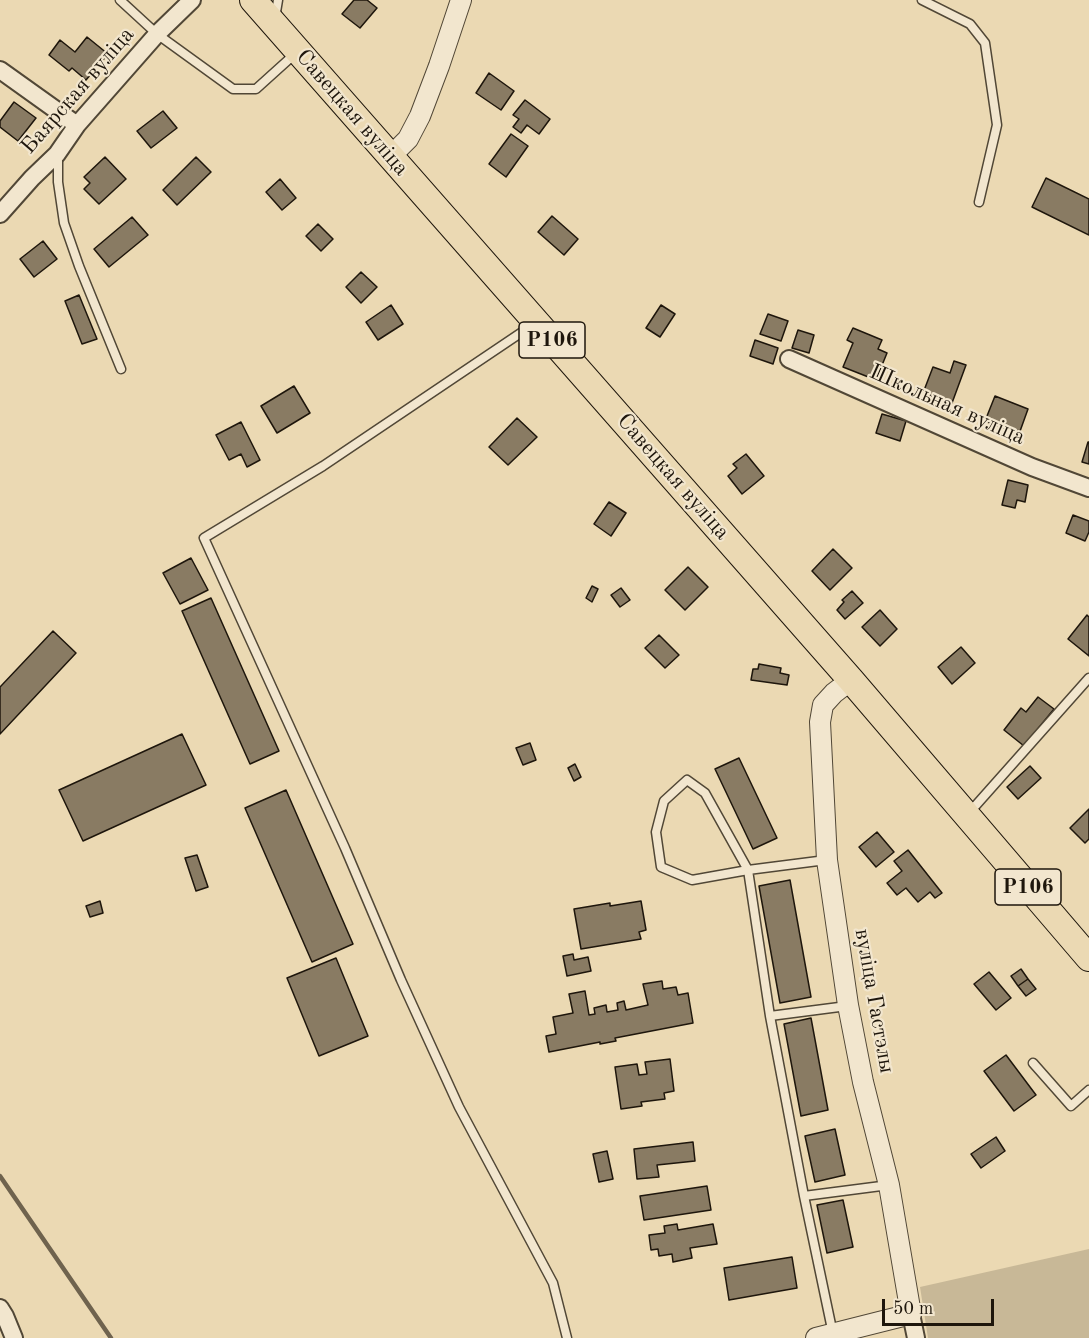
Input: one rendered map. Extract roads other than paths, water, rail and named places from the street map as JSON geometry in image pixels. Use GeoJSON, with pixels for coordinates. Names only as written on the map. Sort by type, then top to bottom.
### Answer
{"type":"FeatureCollection","features":[{"type":"Feature","properties":{"kind":"main road","name":"Савецкая вуліца"},"geometry":{"type":"LineString","coordinates":[[253,0],[276,12],[298,51],[851,680],[1089,958]]}},
{"type":"Feature","properties":{"kind":"street","name":"Баярская вуліца"},"geometry":{"type":"LineString","coordinates":[[0,214],[57,154],[77,125],[157,34],[192,0]]}},
{"type":"Feature","properties":{"kind":"street"},"geometry":{"type":"LineString","coordinates":[[390,157],[408,139],[420,116],[461,0]]}},
{"type":"Feature","properties":{"kind":"street"},"geometry":{"type":"LineString","coordinates":[[0,70],[77,125]]}},
{"type":"Feature","properties":{"kind":"street","name":"Школьная вуліца"},"geometry":{"type":"LineString","coordinates":[[789,359],[1032,467],[1089,488]]}},
{"type":"Feature","properties":{"kind":"street","name":"вуліца Гастэлы"},"geometry":{"type":"LineString","coordinates":[[851,680],[823,705],[820,722],[827,860],[848,1005],[863,1082],[890,1185],[916,1338]]}},
{"type":"Feature","properties":{"kind":"street"},"geometry":{"type":"LineString","coordinates":[[0,1308],[14,1338]]}},
{"type":"Feature","properties":{"kind":"street"},"geometry":{"type":"LineString","coordinates":[[824,1336],[912,1314]]}},
{"type":"Feature","properties":{"kind":"lane"},"geometry":{"type":"LineString","coordinates":[[120,0],[157,34],[233,89],[256,89],[298,51]]}},
{"type":"Feature","properties":{"kind":"lane"},"geometry":{"type":"LineString","coordinates":[[922,0],[970,24],[986,43],[997,125],[979,202]]}},
{"type":"Feature","properties":{"kind":"lane"},"geometry":{"type":"LineString","coordinates":[[57,154],[58,182],[64,223],[121,369]]}},
{"type":"Feature","properties":{"kind":"lane"},"geometry":{"type":"LineString","coordinates":[[537,322],[323,466],[204,538],[345,848],[401,980],[459,1107],[553,1283],[567,1338]]}},
{"type":"Feature","properties":{"kind":"lane"},"geometry":{"type":"LineString","coordinates":[[966,816],[1089,678]]}},
{"type":"Feature","properties":{"kind":"lane"},"geometry":{"type":"LineString","coordinates":[[824,1336],[804,1196],[770,1016],[748,870],[705,793],[687,780],[664,801],[656,832],[661,867],[692,880],[748,870],[827,860]]}},
{"type":"Feature","properties":{"kind":"lane"},"geometry":{"type":"LineString","coordinates":[[770,1016],[848,1005]]}},
{"type":"Feature","properties":{"kind":"lane"},"geometry":{"type":"LineString","coordinates":[[1033,1063],[1071,1106],[1089,1090]]}},
{"type":"Feature","properties":{"kind":"lane"},"geometry":{"type":"LineString","coordinates":[[804,1196],[890,1185]]}},
{"type":"Feature","properties":{"kind":"waterway"},"geometry":{"type":"LineString","coordinates":[[0,1176],[111,1338]]}}]}
